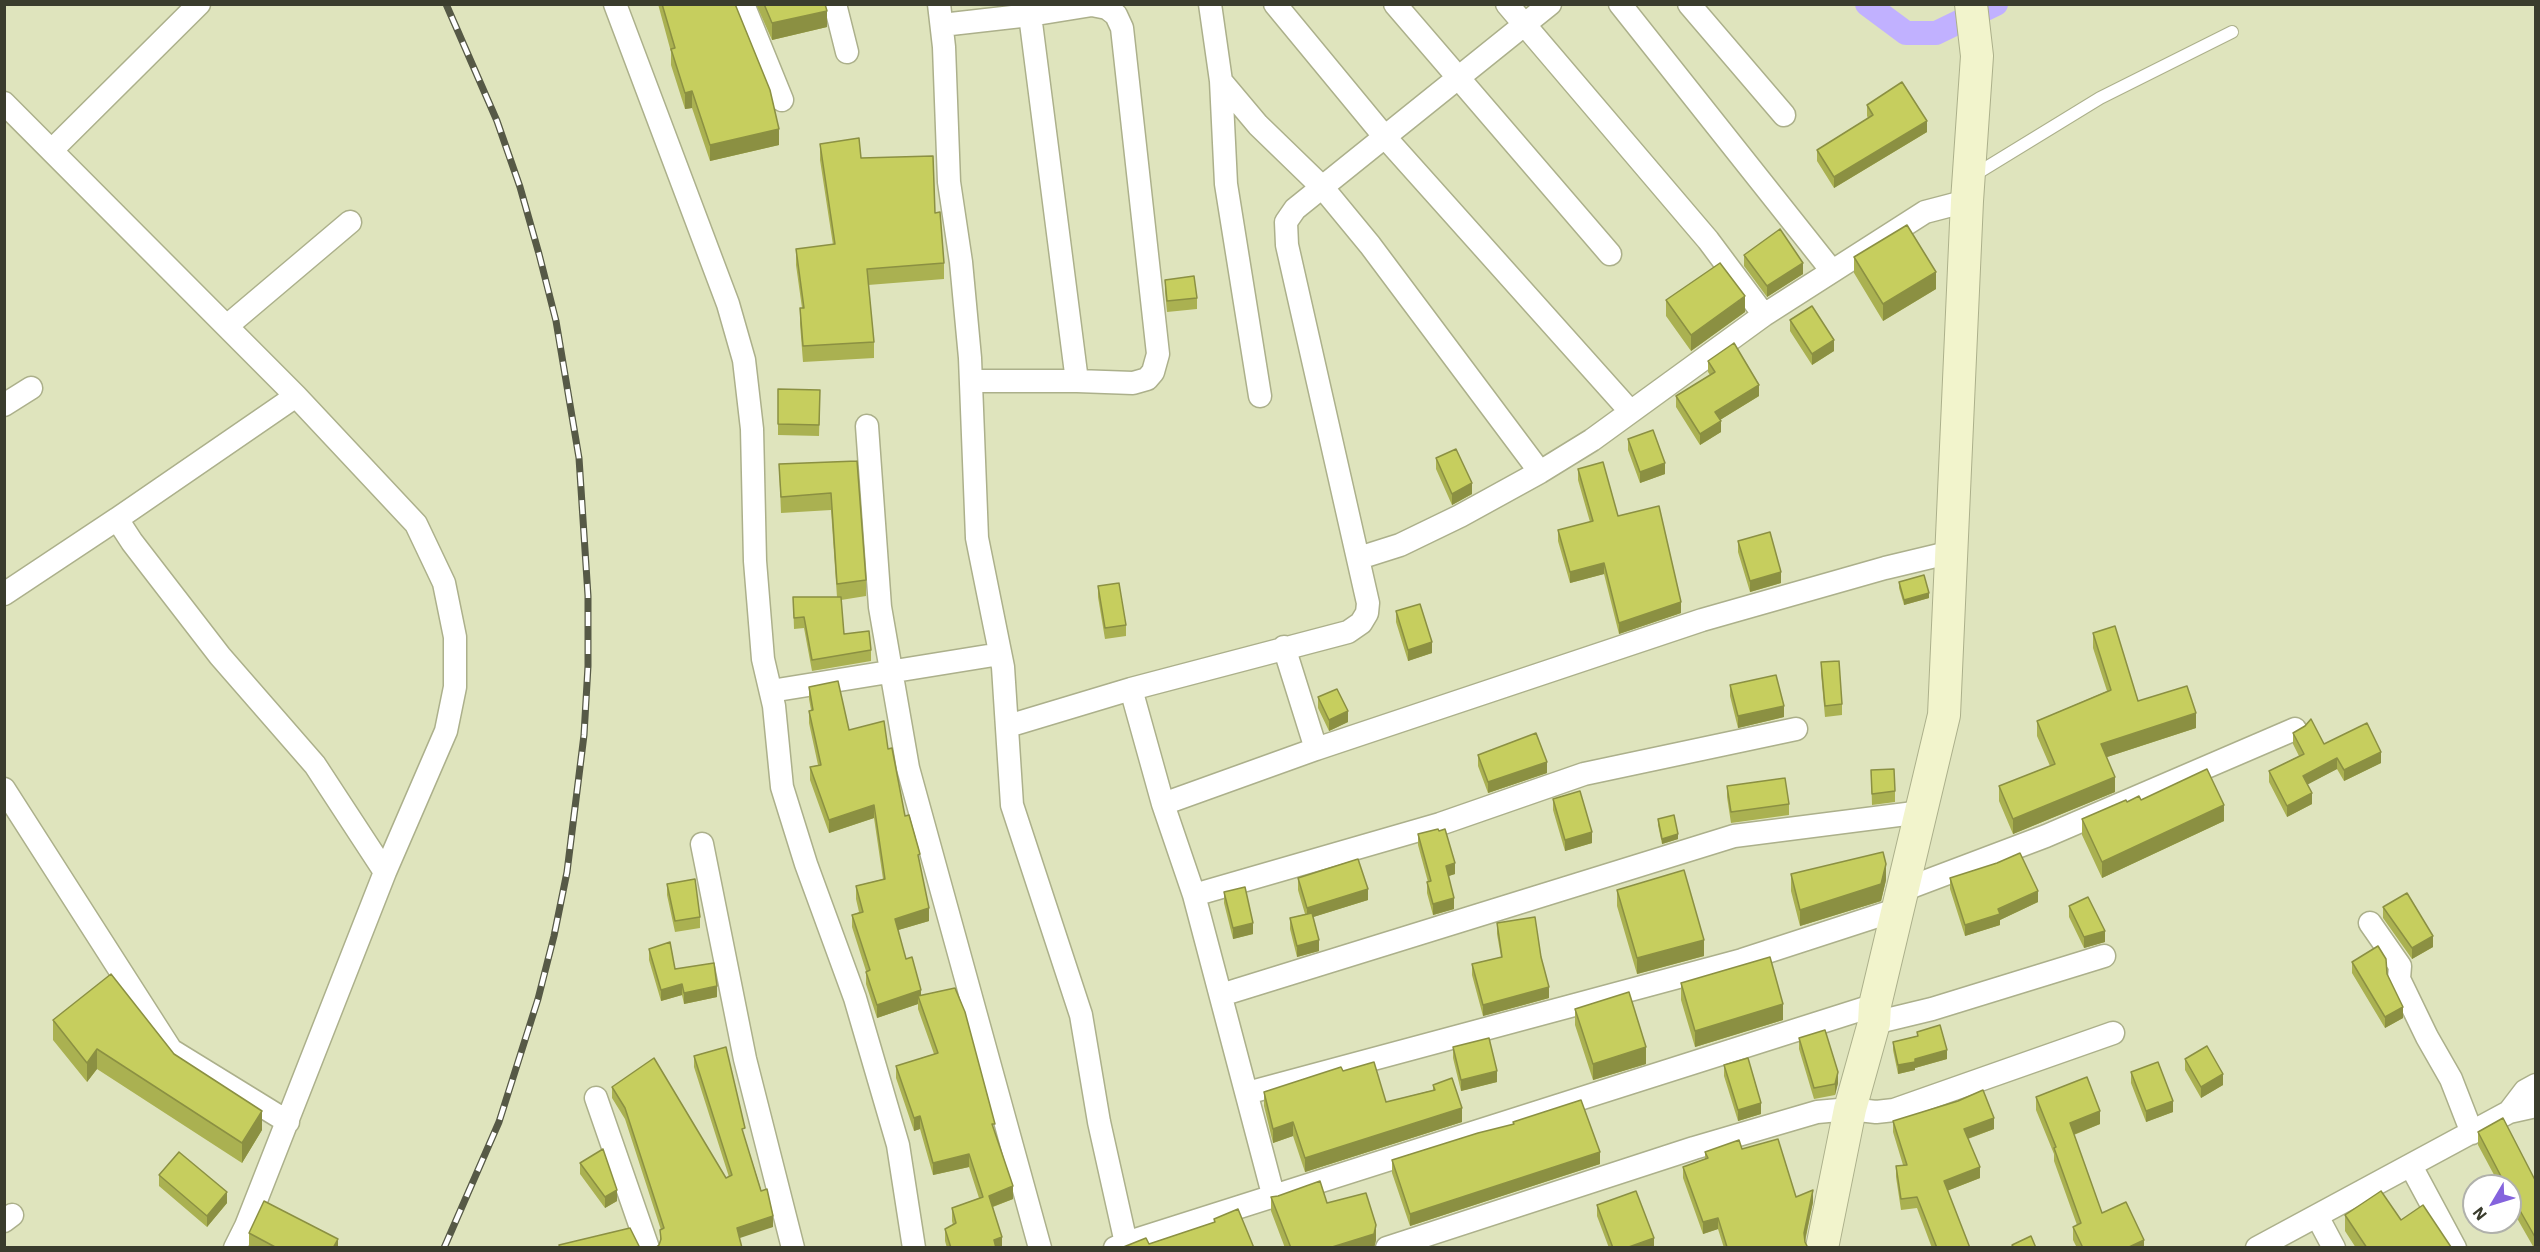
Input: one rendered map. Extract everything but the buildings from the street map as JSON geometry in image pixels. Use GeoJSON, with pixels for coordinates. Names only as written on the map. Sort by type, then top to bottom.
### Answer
{"type":"FeatureCollection","features":[{"type":"Feature","properties":{"kind":"main road"},"geometry":{"type":"LineString","coordinates":[[1822,1248],[1850,1108],[1944,715],[1968,189],[1977,56],[1972,14]]}},
{"type":"Feature","properties":{"kind":"street"},"geometry":{"type":"LineString","coordinates":[[52,150],[199,4]]}},
{"type":"Feature","properties":{"kind":"street"},"geometry":{"type":"LineString","coordinates":[[615,4],[728,304],[744,360],[752,429],[755,561],[763,659],[771,691],[782,787],[806,864],[855,998],[898,1145],[914,1248]]}},
{"type":"Feature","properties":{"kind":"street"},"geometry":{"type":"LineString","coordinates":[[743,4],[782,100]]}},
{"type":"Feature","properties":{"kind":"street"},"geometry":{"type":"LineString","coordinates":[[836,4],[847,52]]}},
{"type":"Feature","properties":{"kind":"street"},"geometry":{"type":"LineString","coordinates":[[1210,4],[1221,81],[1226,184],[1260,396]]}},
{"type":"Feature","properties":{"kind":"street"},"geometry":{"type":"LineString","coordinates":[[1275,4],[1384,136],[1630,411]]}},
{"type":"Feature","properties":{"kind":"street"},"geometry":{"type":"LineString","coordinates":[[1395,4],[1610,254]]}},
{"type":"Feature","properties":{"kind":"street"},"geometry":{"type":"LineString","coordinates":[[1507,4],[1708,240],[1764,315]]}},
{"type":"Feature","properties":{"kind":"street"},"geometry":{"type":"LineString","coordinates":[[1008,726],[1131,688],[1348,632],[1361,623],[1367,613],[1368,603],[1287,245],[1286,222],[1290,215],[1384,136],[1458,80],[1550,4]]}},
{"type":"Feature","properties":{"kind":"street"},"geometry":{"type":"LineString","coordinates":[[1620,4],[1832,271]]}},
{"type":"Feature","properties":{"kind":"street"},"geometry":{"type":"LineString","coordinates":[[1689,4],[1784,115]]}},
{"type":"Feature","properties":{"kind":"street"},"geometry":{"type":"LineString","coordinates":[[971,381],[1133,383],[1147,379],[1157,364],[1158,354],[1122,28],[1116,15],[1107,8],[1092,5],[1030,15],[941,15],[949,182],[961,262],[971,381],[977,538],[1000,654],[1008,726],[1012,805],[1080,1015],[1121,1245],[1874,1014],[1932,1009],[2104,956]]}},
{"type":"Feature","properties":{"kind":"street"},"geometry":{"type":"LineString","coordinates":[[1030,15],[1077,381]]}},
{"type":"Feature","properties":{"kind":"street"},"geometry":{"type":"LineString","coordinates":[[1221,81],[1258,125],[1323,188],[1370,245],[1540,472]]}},
{"type":"Feature","properties":{"kind":"street"},"geometry":{"type":"LineString","coordinates":[[4,102],[296,396],[416,524],[444,583],[455,637],[455,687],[446,731],[348,960],[288,1122],[235,1248]]}},
{"type":"Feature","properties":{"kind":"street"},"geometry":{"type":"LineString","coordinates":[[1359,558],[1410,540],[1460,516],[1540,472],[1592,440],[1764,315],[1925,212],[1968,189]]}},
{"type":"Feature","properties":{"kind":"street"},"geometry":{"type":"LineString","coordinates":[[227,326],[350,222]]}},
{"type":"Feature","properties":{"kind":"street"},"geometry":{"type":"LineString","coordinates":[[4,405],[31,388]]}},
{"type":"Feature","properties":{"kind":"street"},"geometry":{"type":"LineString","coordinates":[[4,594],[296,396]]}},
{"type":"Feature","properties":{"kind":"street"},"geometry":{"type":"LineString","coordinates":[[867,426],[880,608],[908,768],[1040,1248]]}},
{"type":"Feature","properties":{"kind":"street"},"geometry":{"type":"LineString","coordinates":[[117,519],[132,542],[220,656],[315,765],[384,872]]}},
{"type":"Feature","properties":{"kind":"street"},"geometry":{"type":"LineString","coordinates":[[1163,804],[1316,749],[1702,620],[1885,568],[1952,552]]}},
{"type":"Feature","properties":{"kind":"street"},"geometry":{"type":"LineString","coordinates":[[1284,647],[1316,749]]}},
{"type":"Feature","properties":{"kind":"street"},"geometry":{"type":"LineString","coordinates":[[771,691],[1000,654]]}},
{"type":"Feature","properties":{"kind":"street"},"geometry":{"type":"LineString","coordinates":[[1131,688],[1163,804],[1194,895],[1274,1198]]}},
{"type":"Feature","properties":{"kind":"street"},"geometry":{"type":"LineString","coordinates":[[1194,895],[1440,824],[1584,774],[1796,729]]}},
{"type":"Feature","properties":{"kind":"street"},"geometry":{"type":"LineString","coordinates":[[1247,1093],[1742,960],[1901,900],[2295,729]]}},
{"type":"Feature","properties":{"kind":"street"},"geometry":{"type":"LineString","coordinates":[[4,789],[171,1050],[288,1122]]}},
{"type":"Feature","properties":{"kind":"street"},"geometry":{"type":"LineString","coordinates":[[1221,995],[1734,836],[1922,812]]}},
{"type":"Feature","properties":{"kind":"street"},"geometry":{"type":"LineString","coordinates":[[702,844],[746,1059],[793,1248]]}},
{"type":"Feature","properties":{"kind":"street"},"geometry":{"type":"LineString","coordinates":[[2370,923],[2400,966],[2399,978],[2427,1037],[2451,1079],[2472,1133]]}},
{"type":"Feature","properties":{"kind":"street"},"geometry":{"type":"LineString","coordinates":[[1387,1248],[1694,1148],[1817,1112],[1850,1108],[1876,1112],[1894,1110],[2113,1033]]}},
{"type":"Feature","properties":{"kind":"street"},"geometry":{"type":"LineString","coordinates":[[2509,1112],[2525,1091],[2535,1085]]}},
{"type":"Feature","properties":{"kind":"street"},"geometry":{"type":"LineString","coordinates":[[596,1098],[648,1248]]}},
{"type":"Feature","properties":{"kind":"street"},"geometry":{"type":"LineString","coordinates":[[2257,1248],[2509,1112],[2535,1106]]}},
{"type":"Feature","properties":{"kind":"street"},"geometry":{"type":"LineString","coordinates":[[2411,1166],[2455,1248]]}},
{"type":"Feature","properties":{"kind":"street"},"geometry":{"type":"LineString","coordinates":[[2317,1216],[2334,1248]]}},
{"type":"Feature","properties":{"kind":"lane"},"geometry":{"type":"LineString","coordinates":[[1968,189],[2100,98],[2232,32]]}},
{"type":"Feature","properties":{"kind":"waterway"},"geometry":{"type":"LineString","coordinates":[[1867,4],[1906,33],[1936,33],[1996,4]]}},
{"type":"Feature","properties":{"kind":"railway"},"geometry":{"type":"LineString","coordinates":[[444,1248],[499,1122],[538,999],[554,936],[567,872],[584,735],[588,666],[588,596],[579,458],[556,321],[520,187],[497,121],[446,4]]}}]}
